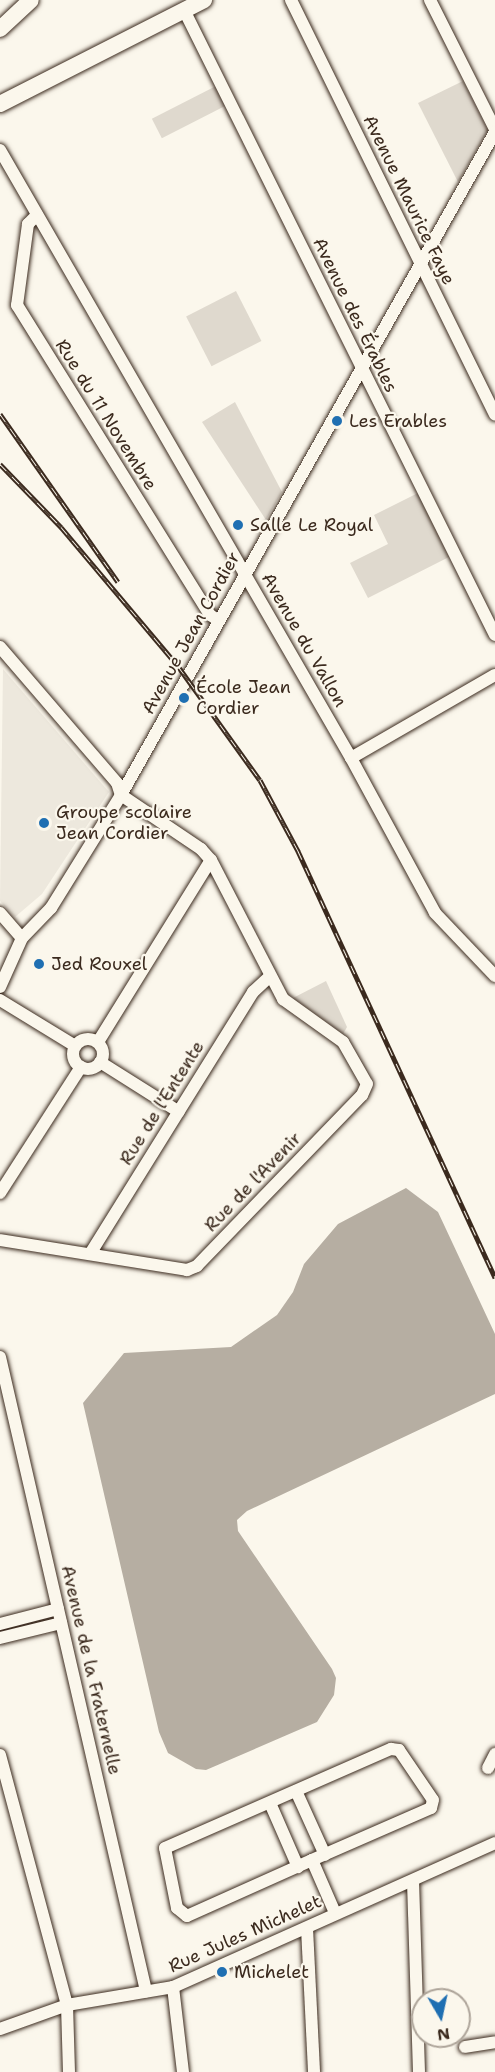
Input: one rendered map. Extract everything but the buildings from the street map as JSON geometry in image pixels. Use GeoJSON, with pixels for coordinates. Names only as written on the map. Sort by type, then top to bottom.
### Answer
{"type":"FeatureCollection","features":[{"type":"Feature","properties":{"kind":"main road"},"geometry":{"type":"LineString","coordinates":[[0,29],[31,0]]}},
{"type":"Feature","properties":{"kind":"main road"},"geometry":{"type":"LineString","coordinates":[[0,104],[204,0]]}},
{"type":"Feature","properties":{"kind":"street","name":"Avenue Maurice Faye"},"geometry":{"type":"LineString","coordinates":[[291,0],[495,415]]}},
{"type":"Feature","properties":{"kind":"street"},"geometry":{"type":"LineString","coordinates":[[430,0],[495,131]]}},
{"type":"Feature","properties":{"kind":"street","name":"Avenue des Érables"},"geometry":{"type":"LineString","coordinates":[[184,10],[495,635]]}},
{"type":"Feature","properties":{"kind":"street","name":"Avenue Jean Cordier"},"geometry":{"type":"LineString","coordinates":[[0,987],[22,938],[51,908],[121,795],[495,131]]}},
{"type":"Feature","properties":{"kind":"street","name":"Avenue du Vallon"},"geometry":{"type":"LineString","coordinates":[[1,155],[351,758],[435,914],[495,976]]}},
{"type":"Feature","properties":{"kind":"street","name":"Rue du 11 Novembre"},"geometry":{"type":"LineString","coordinates":[[37,215],[28,224],[17,305],[210,615],[218,620]]}},
{"type":"Feature","properties":{"kind":"street"},"geometry":{"type":"LineString","coordinates":[[0,647],[117,783],[121,795],[201,849],[211,860],[270,976]]}},
{"type":"Feature","properties":{"kind":"street"},"geometry":{"type":"LineString","coordinates":[[351,758],[495,675]]}},
{"type":"Feature","properties":{"kind":"street"},"geometry":{"type":"LineString","coordinates":[[98,1042],[211,860]]}},
{"type":"Feature","properties":{"kind":"street"},"geometry":{"type":"LineString","coordinates":[[0,913],[22,938]]}},
{"type":"Feature","properties":{"kind":"street","name":"Rue de l'Entente"},"geometry":{"type":"LineString","coordinates":[[90,1254],[253,992],[270,976]]}},
{"type":"Feature","properties":{"kind":"street","name":"Rue de l'Avenir"},"geometry":{"type":"LineString","coordinates":[[0,1240],[187,1270],[197,1266],[362,1095],[367,1084],[343,1042],[283,999],[270,976]]}},
{"type":"Feature","properties":{"kind":"street"},"geometry":{"type":"LineString","coordinates":[[0,1000],[75,1046]]}},
{"type":"Feature","properties":{"kind":"street"},"geometry":{"type":"LineString","coordinates":[[83,1039],[98,1042],[102,1049],[100,1062],[92,1068],[81,1067],[74,1060],[75,1046],[83,1039]]}},
{"type":"Feature","properties":{"kind":"street"},"geometry":{"type":"LineString","coordinates":[[100,1062],[179,1112]]}},
{"type":"Feature","properties":{"kind":"street"},"geometry":{"type":"LineString","coordinates":[[0,1193],[81,1067]]}},
{"type":"Feature","properties":{"kind":"street","name":"Avenue de la Fraternelle"},"geometry":{"type":"LineString","coordinates":[[0,1357],[146,1991]]}},
{"type":"Feature","properties":{"kind":"street"},"geometry":{"type":"LineString","coordinates":[[0,1624],[58,1609]]}},
{"type":"Feature","properties":{"kind":"street"},"geometry":{"type":"LineString","coordinates":[[0,1638],[61,1623]]}},
{"type":"Feature","properties":{"kind":"street"},"geometry":{"type":"LineString","coordinates":[[391,1749],[399,1750],[433,1800],[431,1808],[194,1914],[187,1916],[177,1908],[165,1848],[296,1791],[391,1749]]}},
{"type":"Feature","properties":{"kind":"street"},"geometry":{"type":"LineString","coordinates":[[488,1768],[495,1754]]}},
{"type":"Feature","properties":{"kind":"street"},"geometry":{"type":"LineString","coordinates":[[0,1755],[67,2006],[69,2072]]}},
{"type":"Feature","properties":{"kind":"street"},"geometry":{"type":"LineString","coordinates":[[296,1791],[325,1854]]}},
{"type":"Feature","properties":{"kind":"street"},"geometry":{"type":"LineString","coordinates":[[270,1803],[298,1867]]}},
{"type":"Feature","properties":{"kind":"street","name":"Rue Jules Michelet"},"geometry":{"type":"LineString","coordinates":[[0,2029],[67,2006],[173,1987],[307,1928],[334,1913],[413,1881],[495,1843]]}},
{"type":"Feature","properties":{"kind":"street"},"geometry":{"type":"LineString","coordinates":[[312,1860],[334,1913]]}},
{"type":"Feature","properties":{"kind":"street"},"geometry":{"type":"LineString","coordinates":[[413,1881],[419,2072]]}},
{"type":"Feature","properties":{"kind":"street"},"geometry":{"type":"LineString","coordinates":[[307,1928],[314,2072]]}},
{"type":"Feature","properties":{"kind":"street"},"geometry":{"type":"LineString","coordinates":[[173,1987],[183,2072]]}},
{"type":"Feature","properties":{"kind":"street"},"geometry":{"type":"LineString","coordinates":[[471,2046],[495,2042]]}},
{"type":"Feature","properties":{"kind":"shaded area"},"geometry":{"type":"Polygon","coordinates":[[[463,81],[488,130],[458,182],[418,103],[463,81]]]}},
{"type":"Feature","properties":{"kind":"shaded area"},"geometry":{"type":"Polygon","coordinates":[[[216,86],[226,106],[162,138],[152,119],[216,86]]]}},
{"type":"Feature","properties":{"kind":"shaded area"},"geometry":{"type":"Polygon","coordinates":[[[236,291],[261,341],[212,366],[186,316],[236,291]]]}},
{"type":"Feature","properties":{"kind":"shaded area"},"geometry":{"type":"Polygon","coordinates":[[[235,402],[282,492],[266,520],[202,422],[235,402]]]}},
{"type":"Feature","properties":{"kind":"shaded area"},"geometry":{"type":"Polygon","coordinates":[[[418,493],[449,557],[368,598],[350,563],[388,544],[374,515],[418,493]]]}},
{"type":"Feature","properties":{"kind":"shaded area","name":"Groupe scolaire Jean Cordier"},"geometry":{"type":"Polygon","coordinates":[[[3,669],[109,792],[42,894],[15,917],[0,901],[3,669]]]}},
{"type":"Feature","properties":{"kind":"shaded area"},"geometry":{"type":"Polygon","coordinates":[[[326,981],[347,1027],[343,1034],[293,998],[326,981]]]}},
{"type":"Feature","properties":{"kind":"shaded area"},"geometry":{"type":"Polygon","coordinates":[[[406,1188],[438,1212],[495,1334],[495,1394],[247,1511],[237,1520],[238,1531],[332,1669],[336,1678],[334,1695],[317,1722],[206,1770],[196,1769],[168,1753],[159,1732],[83,1403],[124,1353],[231,1347],[277,1315],[293,1292],[304,1264],[338,1224],[406,1188]]]}},
{"type":"Feature","properties":{"kind":"railway"},"geometry":{"type":"LineString","coordinates":[[0,414],[118,582]]}},
{"type":"Feature","properties":{"kind":"railway"},"geometry":{"type":"LineString","coordinates":[[0,464],[61,527],[178,666],[260,780],[298,851],[495,1278]]}},
{"type":"Feature","properties":{"kind":"place","name":"Les Erables"},"geometry":{"type":"Point","coordinates":[337,421]}},
{"type":"Feature","properties":{"kind":"place","name":"Salle Le Royal"},"geometry":{"type":"Point","coordinates":[238,525]}},
{"type":"Feature","properties":{"kind":"place","name":"École Jean Cordier"},"geometry":{"type":"Point","coordinates":[184,698]}},
{"type":"Feature","properties":{"kind":"place","name":"Groupe scolaire Jean Cordier"},"geometry":{"type":"Point","coordinates":[44,823]}},
{"type":"Feature","properties":{"kind":"place","name":"Jed Rouxel"},"geometry":{"type":"Point","coordinates":[39,964]}},
{"type":"Feature","properties":{"kind":"place","name":"Michelet"},"geometry":{"type":"Point","coordinates":[222,1972]}}]}
